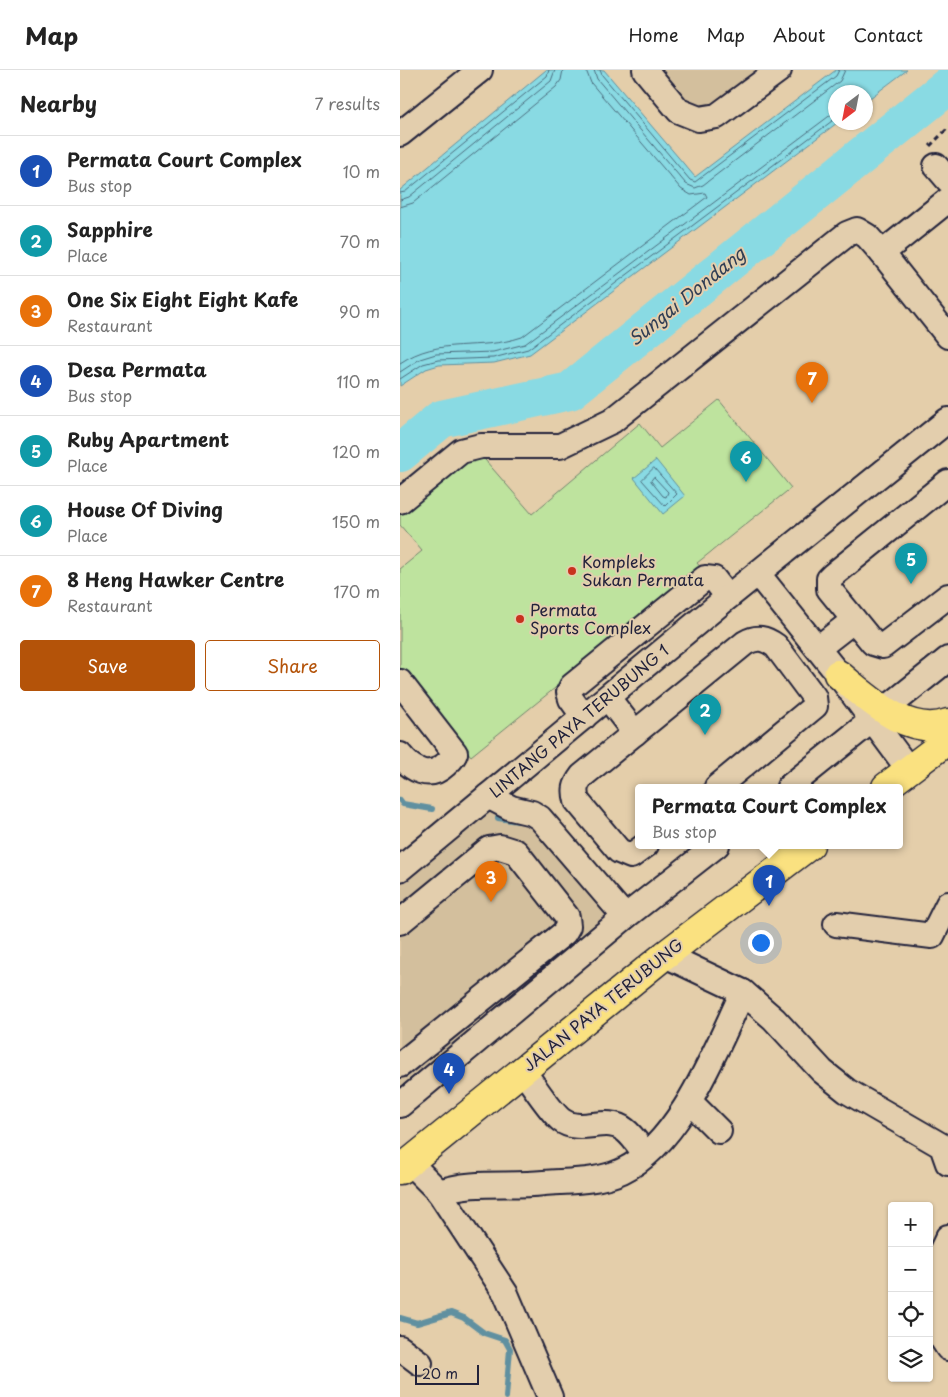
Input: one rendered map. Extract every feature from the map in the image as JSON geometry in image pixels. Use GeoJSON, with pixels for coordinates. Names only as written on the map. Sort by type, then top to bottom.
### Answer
{"type":"FeatureCollection","features":[{"type":"Feature","properties":{"kind":"main road"},"geometry":{"type":"LineString","coordinates":[[838,674],[879,716],[914,724],[939,726],[948,723]]}},
{"type":"Feature","properties":{"kind":"main road"},"geometry":{"type":"LineString","coordinates":[[890,784],[948,740]]}},
{"type":"Feature","properties":{"kind":"main road","name":"JALAN PAYA TERUBUNG"},"geometry":{"type":"LineString","coordinates":[[405,1166],[665,955],[805,849]]}},
{"type":"Feature","properties":{"kind":"street"},"geometry":{"type":"LineString","coordinates":[[400,134],[480,70]]}},
{"type":"Feature","properties":{"kind":"street"},"geometry":{"type":"LineString","coordinates":[[645,70],[680,110],[699,119],[717,116],[779,70]]}},
{"type":"Feature","properties":{"kind":"street"},"geometry":{"type":"LineString","coordinates":[[882,253],[948,200]]}},
{"type":"Feature","properties":{"kind":"street"},"geometry":{"type":"LineString","coordinates":[[400,501],[461,451],[481,446],[560,446],[612,421],[847,234],[857,230],[867,236],[882,253],[948,336]]}},
{"type":"Feature","properties":{"kind":"street","name":"LINTANG PAYA TERUBUNG 1"},"geometry":{"type":"LineString","coordinates":[[404,856],[488,796],[728,597],[948,420]]}},
{"type":"Feature","properties":{"kind":"street"},"geometry":{"type":"LineString","coordinates":[[948,482],[829,579],[828,589],[873,644],[883,646],[948,596]]}},
{"type":"Feature","properties":{"kind":"street"},"geometry":{"type":"LineString","coordinates":[[758,574],[838,674]]}},
{"type":"Feature","properties":{"kind":"street"},"geometry":{"type":"LineString","coordinates":[[584,717],[571,699],[569,692],[572,686],[705,578],[714,579],[728,597]]}},
{"type":"Feature","properties":{"kind":"street"},"geometry":{"type":"LineString","coordinates":[[818,648],[854,620]]}},
{"type":"Feature","properties":{"kind":"street"},"geometry":{"type":"LineString","coordinates":[[641,849],[631,856],[619,851],[577,801],[574,791],[582,776],[745,643],[753,639],[769,641],[776,646],[814,697],[815,706],[721,784]]}},
{"type":"Feature","properties":{"kind":"street"},"geometry":{"type":"LineString","coordinates":[[793,784],[948,659]]}},
{"type":"Feature","properties":{"kind":"street"},"geometry":{"type":"LineString","coordinates":[[400,682],[454,753],[453,758],[438,771],[431,773],[418,771],[407,764],[400,755]]}},
{"type":"Feature","properties":{"kind":"street"},"geometry":{"type":"LineString","coordinates":[[608,698],[635,732]]}},
{"type":"Feature","properties":{"kind":"street"},"geometry":{"type":"LineString","coordinates":[[879,716],[909,770]]}},
{"type":"Feature","properties":{"kind":"street"},"geometry":{"type":"LineString","coordinates":[[488,796],[511,808],[532,813],[540,818],[625,918]]}},
{"type":"Feature","properties":{"kind":"street"},"geometry":{"type":"LineString","coordinates":[[400,922],[489,849],[500,847],[516,852],[567,917],[568,926],[564,932],[546,947],[400,1065]]}},
{"type":"Feature","properties":{"kind":"street"},"geometry":{"type":"LineString","coordinates":[[400,1104],[710,849]]}},
{"type":"Feature","properties":{"kind":"street"},"geometry":{"type":"LineString","coordinates":[[836,924],[940,941],[948,904]]}},
{"type":"Feature","properties":{"kind":"street"},"geometry":{"type":"LineString","coordinates":[[546,947],[564,968]]}},
{"type":"Feature","properties":{"kind":"street"},"geometry":{"type":"LineString","coordinates":[[665,955],[743,992],[774,1019],[822,1071],[847,1091],[946,1152]]}},
{"type":"Feature","properties":{"kind":"street"},"geometry":{"type":"LineString","coordinates":[[439,1192],[459,1185],[518,1186],[599,1178],[622,1171],[645,1154],[664,1136],[690,1102],[743,992]]}},
{"type":"Feature","properties":{"kind":"street"},"geometry":{"type":"LineString","coordinates":[[523,1071],[562,1121],[582,1126],[616,1125],[625,1130],[645,1154]]}},
{"type":"Feature","properties":{"kind":"street"},"geometry":{"type":"LineString","coordinates":[[690,1102],[719,1131]]}},
{"type":"Feature","properties":{"kind":"street"},"geometry":{"type":"LineString","coordinates":[[405,1166],[439,1192],[506,1294],[550,1397]]}},
{"type":"Feature","properties":{"kind":"street"},"geometry":{"type":"LineString","coordinates":[[948,1237],[940,1254],[936,1293],[939,1334],[948,1348]]}},
{"type":"Feature","properties":{"kind":"street"},"geometry":{"type":"LineString","coordinates":[[400,1348],[420,1363]]}},
{"type":"Feature","properties":{"kind":"shaded area"},"geometry":{"type":"Polygon","coordinates":[[[645,70],[779,70],[699,119],[645,70]]]}},
{"type":"Feature","properties":{"kind":"shaded area"},"geometry":{"type":"Polygon","coordinates":[[[488,796],[532,813],[625,917],[400,1105],[400,869],[488,796]]]}},
{"type":"Feature","properties":{"kind":"green space","name":"Permata Sports Complex"},"geometry":{"type":"Polygon","coordinates":[[[719,400],[791,488],[697,563],[702,569],[471,756],[400,670],[400,569],[422,551],[400,525],[400,512],[469,455],[479,453],[532,514],[640,423],[660,448],[719,400]]]}},
{"type":"Feature","properties":{"kind":"water"},"geometry":{"type":"Polygon","coordinates":[[[546,70],[604,70],[695,177],[836,70],[907,70],[873,96],[873,85],[828,85],[828,130],[530,354],[494,363],[439,365],[426,369],[400,386],[400,190],[546,70]]]}},
{"type":"Feature","properties":{"kind":"water"},"geometry":{"type":"Polygon","coordinates":[[[656,460],[685,496],[663,514],[634,478],[656,460]]]}},
{"type":"Feature","properties":{"kind":"waterway","name":"Sungai Dondang"},"geometry":{"type":"LineString","coordinates":[[400,453],[441,419],[570,391],[948,86]]}},
{"type":"Feature","properties":{"kind":"waterway"},"geometry":{"type":"LineString","coordinates":[[400,800],[403,804],[432,809]]}},
{"type":"Feature","properties":{"kind":"waterway"},"geometry":{"type":"LineString","coordinates":[[498,818],[518,821]]}},
{"type":"Feature","properties":{"kind":"waterway"},"geometry":{"type":"LineString","coordinates":[[400,1318],[417,1323],[451,1313],[464,1318],[484,1333],[505,1340],[510,1349],[506,1397]]}},
{"type":"Feature","properties":{"kind":"place","name":"8 Heng Hawker Centre"},"geometry":{"type":"Point","coordinates":[812,403]}},
{"type":"Feature","properties":{"kind":"place","name":"House Of Diving"},"geometry":{"type":"Point","coordinates":[746,482]}},
{"type":"Feature","properties":{"kind":"place","name":"Kompleks Sukan Permata"},"geometry":{"type":"Point","coordinates":[572,571]}},
{"type":"Feature","properties":{"kind":"place","name":"Ruby Apartment"},"geometry":{"type":"Point","coordinates":[911,584]}},
{"type":"Feature","properties":{"kind":"place","name":"Permata Sports Complex"},"geometry":{"type":"Point","coordinates":[520,619]}},
{"type":"Feature","properties":{"kind":"place","name":"Sapphire"},"geometry":{"type":"Point","coordinates":[705,735]}},
{"type":"Feature","properties":{"kind":"place","name":"One Six Eight Eight Kafe"},"geometry":{"type":"Point","coordinates":[491,902]}},
{"type":"Feature","properties":{"kind":"place","name":"Permata Court Complex"},"geometry":{"type":"Point","coordinates":[769,906]}},
{"type":"Feature","properties":{"kind":"place","name":"Desa Permata"},"geometry":{"type":"Point","coordinates":[449,1094]}}]}
